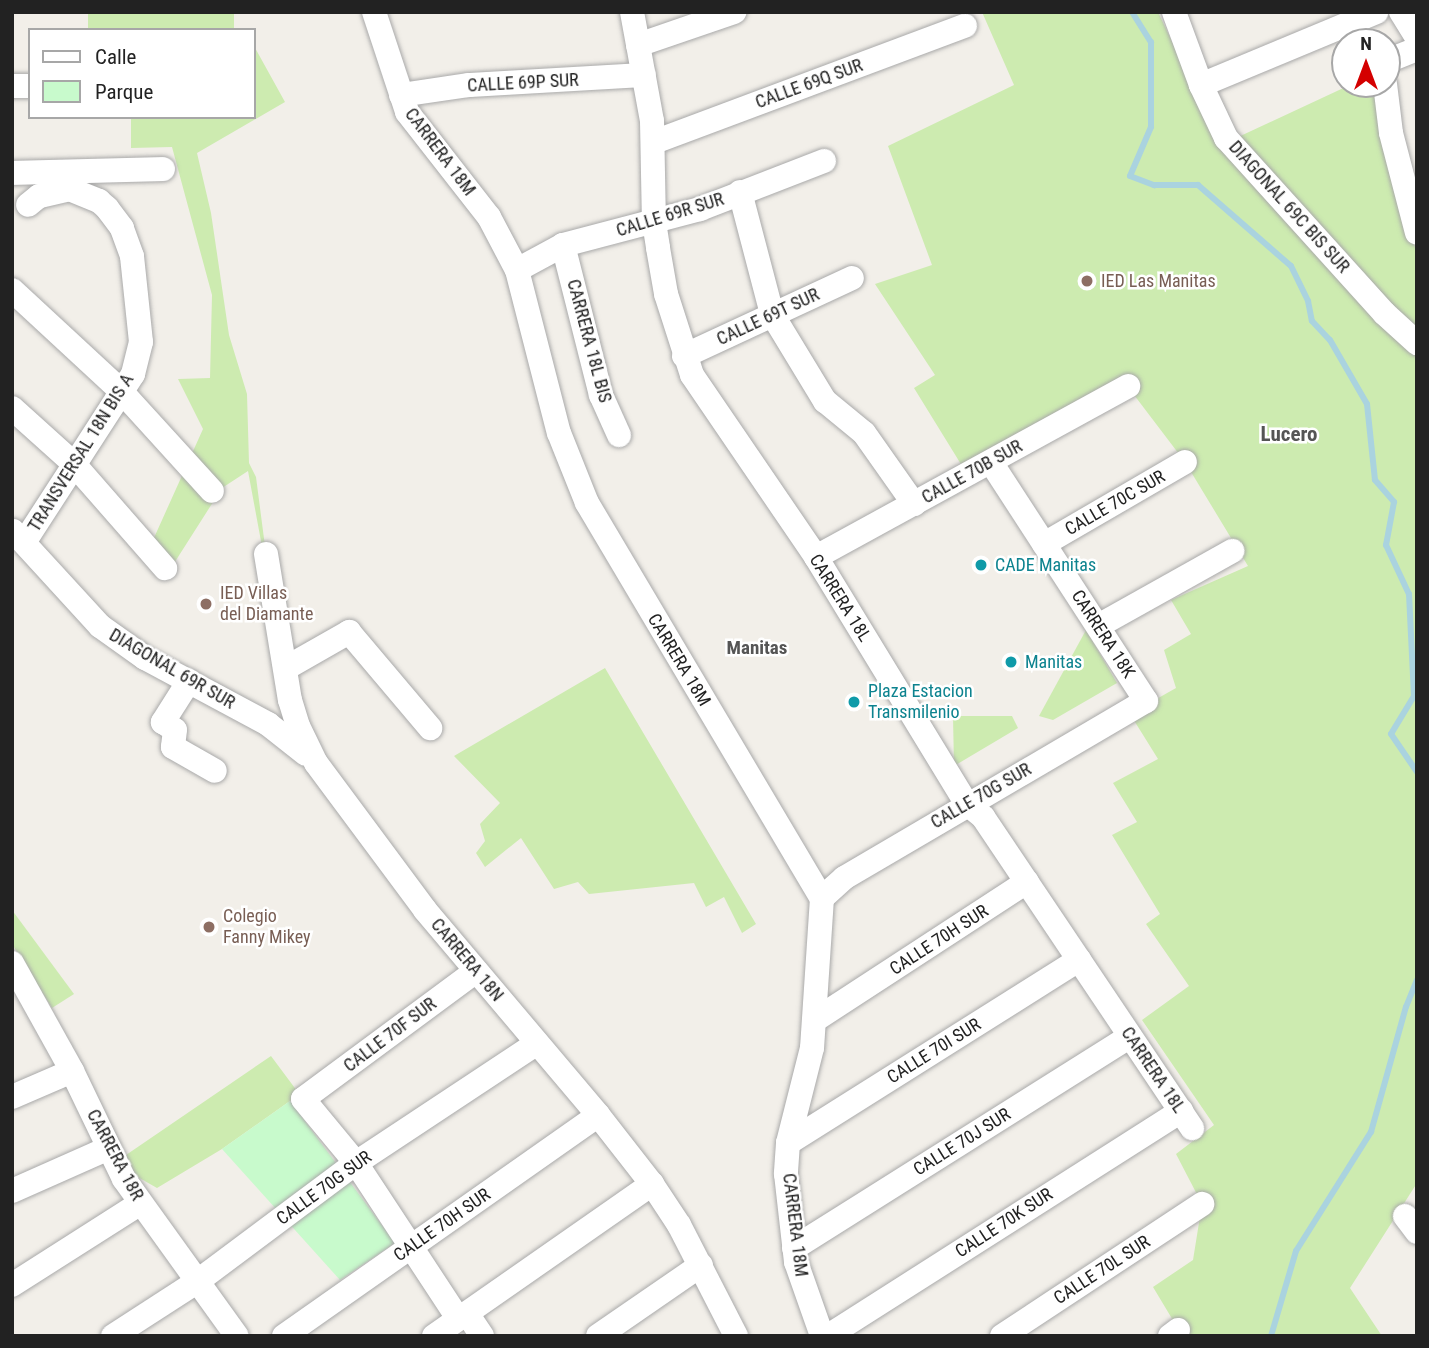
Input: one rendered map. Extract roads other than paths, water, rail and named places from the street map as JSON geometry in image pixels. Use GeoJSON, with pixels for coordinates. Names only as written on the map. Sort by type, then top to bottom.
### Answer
{"type":"FeatureCollection","features":[{"type":"Feature","properties":{"kind":"street","name":"CARRERA 18M"},"geometry":{"type":"LineString","coordinates":[[374,12],[401,95],[414,122],[489,217],[517,270],[559,433],[587,503],[822,898],[815,1020],[806,1079],[788,1143],[786,1174],[794,1248],[805,1294],[821,1336]]}},
{"type":"Feature","properties":{"kind":"street","name":"CARRERA 18L"},"geometry":{"type":"LineString","coordinates":[[632,12],[654,142],[654,222],[666,294],[684,356],[706,397],[816,557],[967,804],[984,817],[1186,1120]]}},
{"type":"Feature","properties":{"kind":"street"},"geometry":{"type":"LineString","coordinates":[[638,45],[733,12]]}},
{"type":"Feature","properties":{"kind":"street","name":"DIAGONAL 69C BIS SUR"},"geometry":{"type":"LineString","coordinates":[[1174,12],[1201,85],[1226,138],[1384,313],[1417,343]]}},
{"type":"Feature","properties":{"kind":"street"},"geometry":{"type":"LineString","coordinates":[[1201,85],[1376,12]]}},
{"type":"Feature","properties":{"kind":"street"},"geometry":{"type":"LineString","coordinates":[[1401,12],[1417,38]]}},
{"type":"Feature","properties":{"kind":"street","name":"CALLE 69Q SUR"},"geometry":{"type":"LineString","coordinates":[[654,142],[965,26]]}},
{"type":"Feature","properties":{"kind":"street","name":"CALLE 69P SUR"},"geometry":{"type":"LineString","coordinates":[[401,95],[469,85],[644,75]]}},
{"type":"Feature","properties":{"kind":"street"},"geometry":{"type":"LineString","coordinates":[[1387,98],[1391,133],[1417,233]]}},
{"type":"Feature","properties":{"kind":"street","name":"CALLE 69R SUR"},"geometry":{"type":"LineString","coordinates":[[517,270],[563,245],[654,222],[824,160]]}},
{"type":"Feature","properties":{"kind":"street"},"geometry":{"type":"LineString","coordinates":[[20,213],[16,173],[163,169]]}},
{"type":"Feature","properties":{"kind":"street","name":"TRANSVERSAL 18N BIS A"},"geometry":{"type":"LineString","coordinates":[[18,536],[73,463],[133,374],[141,342],[135,270],[122,228],[99,201],[70,189],[39,195],[20,213]]}},
{"type":"Feature","properties":{"kind":"street"},"geometry":{"type":"LineString","coordinates":[[740,192],[772,314],[825,401],[864,433],[914,504]]}},
{"type":"Feature","properties":{"kind":"street","name":"CARRERA 18L BIS"},"geometry":{"type":"LineString","coordinates":[[563,245],[601,395],[619,435]]}},
{"type":"Feature","properties":{"kind":"street","name":"CALLE 69T SUR"},"geometry":{"type":"LineString","coordinates":[[684,356],[852,278]]}},
{"type":"Feature","properties":{"kind":"street"},"geometry":{"type":"LineString","coordinates":[[12,290],[121,391],[212,491]]}},
{"type":"Feature","properties":{"kind":"street","name":"CALLE 70B SUR"},"geometry":{"type":"LineString","coordinates":[[816,557],[1128,386]]}},
{"type":"Feature","properties":{"kind":"street"},"geometry":{"type":"LineString","coordinates":[[12,408],[73,463],[165,568]]}},
{"type":"Feature","properties":{"kind":"street","name":"CARRERA 18K"},"geometry":{"type":"LineString","coordinates":[[991,462],[1146,701]]}},
{"type":"Feature","properties":{"kind":"street","name":"CALLE 70C SUR"},"geometry":{"type":"LineString","coordinates":[[1044,544],[1185,462]]}},
{"type":"Feature","properties":{"kind":"street","name":"DIAGONAL 69R SUR"},"geometry":{"type":"LineString","coordinates":[[18,536],[100,626],[145,658],[268,724],[290,739],[316,763]]}},
{"type":"Feature","properties":{"kind":"street"},"geometry":{"type":"LineString","coordinates":[[1098,626],[1232,551]]}},
{"type":"Feature","properties":{"kind":"street","name":"CARRERA 18N"},"geometry":{"type":"LineString","coordinates":[[266,554],[290,700],[298,726],[316,763],[425,910],[598,1115],[652,1184],[701,1265],[736,1336]]}},
{"type":"Feature","properties":{"kind":"street"},"geometry":{"type":"LineString","coordinates":[[286,668],[349,632],[430,728]]}},
{"type":"Feature","properties":{"kind":"street"},"geometry":{"type":"LineString","coordinates":[[189,681],[163,723],[175,730],[173,747],[215,771]]}},
{"type":"Feature","properties":{"kind":"street","name":"CALLE 70G SUR"},"geometry":{"type":"LineString","coordinates":[[822,898],[844,878],[1146,701]]}},
{"type":"Feature","properties":{"kind":"street","name":"CALLE 70H SUR"},"geometry":{"type":"LineString","coordinates":[[815,1020],[1027,882]]}},
{"type":"Feature","properties":{"kind":"street","name":"CALLE 70I SUR"},"geometry":{"type":"LineString","coordinates":[[788,1143],[1079,960]]}},
{"type":"Feature","properties":{"kind":"street","name":"CARRERA 18R"},"geometry":{"type":"LineString","coordinates":[[12,963],[72,1071],[139,1204],[237,1336]]}},
{"type":"Feature","properties":{"kind":"street","name":"CALLE 70F SUR"},"geometry":{"type":"LineString","coordinates":[[356,1163],[303,1099],[477,971]]}},
{"type":"Feature","properties":{"kind":"street","name":"CALLE 70J SUR"},"geometry":{"type":"LineString","coordinates":[[794,1248],[1130,1036]]}},
{"type":"Feature","properties":{"kind":"street","name":"CALLE 70G SUR"},"geometry":{"type":"LineString","coordinates":[[122,1333],[198,1281],[356,1163],[537,1043]]}},
{"type":"Feature","properties":{"kind":"street"},"geometry":{"type":"LineString","coordinates":[[12,1097],[72,1071]]}},
{"type":"Feature","properties":{"kind":"street","name":"CALLE 70H SUR"},"geometry":{"type":"LineString","coordinates":[[285,1336],[598,1115]]}},
{"type":"Feature","properties":{"kind":"street","name":"CALLE 70K SUR"},"geometry":{"type":"LineString","coordinates":[[828,1336],[1186,1120]]}},
{"type":"Feature","properties":{"kind":"street"},"geometry":{"type":"LineString","coordinates":[[12,1191],[109,1148]]}},
{"type":"Feature","properties":{"kind":"street"},"geometry":{"type":"LineString","coordinates":[[356,1163],[413,1246],[455,1314],[468,1315]]}},
{"type":"Feature","properties":{"kind":"street"},"geometry":{"type":"LineString","coordinates":[[434,1336],[468,1315],[652,1184]]}},
{"type":"Feature","properties":{"kind":"street"},"geometry":{"type":"LineString","coordinates":[[12,1285],[139,1204]]}},
{"type":"Feature","properties":{"kind":"street","name":"CALLE 70L SUR"},"geometry":{"type":"LineString","coordinates":[[1002,1336],[1202,1204]]}},
{"type":"Feature","properties":{"kind":"street"},"geometry":{"type":"LineString","coordinates":[[598,1336],[701,1265]]}},
{"type":"Feature","properties":{"kind":"street"},"geometry":{"type":"LineString","coordinates":[[468,1315],[482,1336]]}},
{"type":"Feature","properties":{"kind":"waterway"},"geometry":{"type":"LineString","coordinates":[[1132,12],[1151,42],[1151,127],[1130,176],[1154,185],[1198,185],[1291,266],[1308,301],[1312,321],[1330,340],[1367,404],[1375,480],[1394,502],[1386,545],[1409,594],[1414,696],[1391,734],[1417,772]]}},
{"type":"Feature","properties":{"kind":"waterway"},"geometry":{"type":"LineString","coordinates":[[1271,1336],[1296,1251],[1371,1132],[1406,1007],[1417,980]]}},
{"type":"Feature","properties":{"kind":"place","name":"IED Las Manitas"},"geometry":{"type":"Point","coordinates":[1087,281]}},
{"type":"Feature","properties":{"kind":"place","name":"CADE Manitas"},"geometry":{"type":"Point","coordinates":[981,565]}},
{"type":"Feature","properties":{"kind":"place","name":"IED Villas del Diamante"},"geometry":{"type":"Point","coordinates":[206,604]}},
{"type":"Feature","properties":{"kind":"place","name":"Manitas"},"geometry":{"type":"Point","coordinates":[1011,662]}},
{"type":"Feature","properties":{"kind":"place","name":"Plaza Estacion Transmilenio"},"geometry":{"type":"Point","coordinates":[854,702]}},
{"type":"Feature","properties":{"kind":"place","name":"Colegio Fanny Mikey"},"geometry":{"type":"Point","coordinates":[209,927]}},
{"type":"Feature","properties":{"kind":"district","name":"Lucero"},"geometry":{"type":"Point","coordinates":[1289,434]}},
{"type":"Feature","properties":{"kind":"district","name":"Manitas"},"geometry":{"type":"Point","coordinates":[757,648]}}]}
